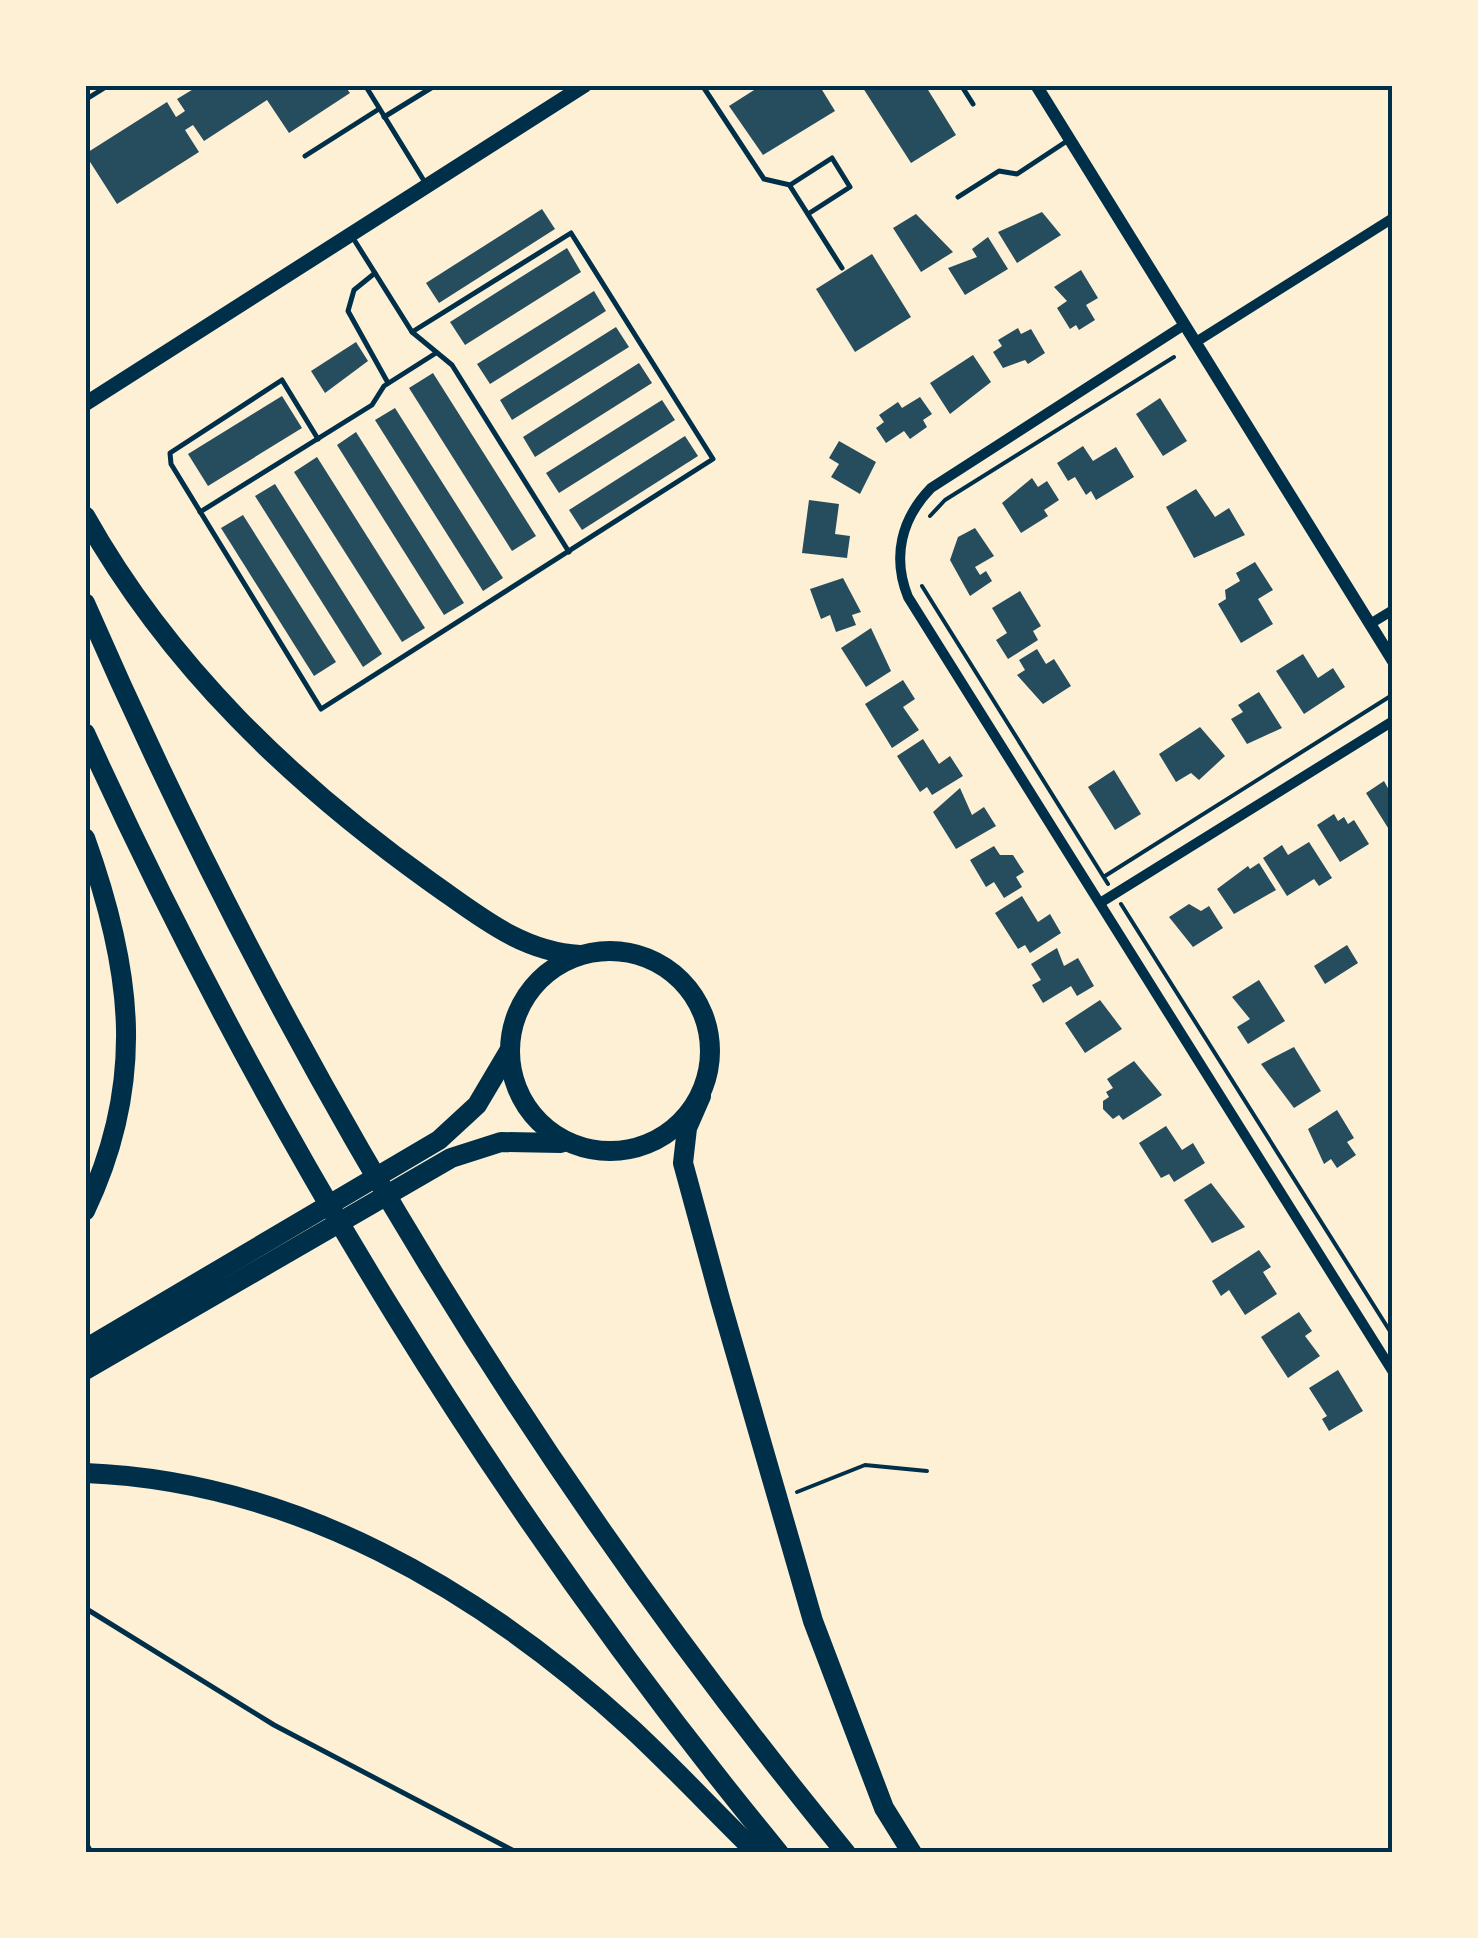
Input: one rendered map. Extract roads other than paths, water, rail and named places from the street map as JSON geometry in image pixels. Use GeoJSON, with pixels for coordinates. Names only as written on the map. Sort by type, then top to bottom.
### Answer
{"type":"FeatureCollection","features":[{"type":"Feature","properties":{"kind":"highway"},"geometry":{"type":"LineString","coordinates":[[85,516],[155,623],[198,675],[230,713],[317,796],[508,934],[553,954],[609,950],[638,954],[664,966],[687,985],[702,1010],[711,1038],[710,1068],[687,1128],[683,1163],[840,1699],[884,1808],[912,1853]]}},
{"type":"Feature","properties":{"kind":"highway"},"geometry":{"type":"LineString","coordinates":[[85,603],[162,774],[258,968],[415,1247],[643,1590],[846,1853]]}},
{"type":"Feature","properties":{"kind":"highway"},"geometry":{"type":"LineString","coordinates":[[85,733],[157,886],[240,1044],[370,1274],[597,1617],[779,1853]]}},
{"type":"Feature","properties":{"kind":"highway"},"geometry":{"type":"LineString","coordinates":[[85,838],[114,924],[128,1038],[114,1133],[85,1211]]}},
{"type":"Feature","properties":{"kind":"highway"},"geometry":{"type":"LineString","coordinates":[[578,1147],[550,1132],[528,1110],[514,1081],[510,1050],[514,1019],[529,991],[552,969],[580,955]]}},
{"type":"Feature","properties":{"kind":"highway"},"geometry":{"type":"LineString","coordinates":[[85,1370],[439,1140],[460,1123],[495,1080],[510,1050]]}},
{"type":"Feature","properties":{"kind":"highway"},"geometry":{"type":"LineString","coordinates":[[85,1349],[474,1147],[525,1139],[614,1152],[650,1145],[680,1125],[701,1096]]}},
{"type":"Feature","properties":{"kind":"highway"},"geometry":{"type":"LineString","coordinates":[[85,1473],[160,1479],[236,1493],[311,1518],[383,1552],[490,1617],[586,1690],[757,1853]]}},
{"type":"Feature","properties":{"kind":"main road"},"geometry":{"type":"LineString","coordinates":[[85,404],[428,186],[562,91],[585,85]]}},
{"type":"Feature","properties":{"kind":"street"},"geometry":{"type":"LineString","coordinates":[[1036,85],[1393,660]]}},
{"type":"Feature","properties":{"kind":"street"},"geometry":{"type":"LineString","coordinates":[[1196,342],[1393,218]]}},
{"type":"Feature","properties":{"kind":"street"},"geometry":{"type":"LineString","coordinates":[[1184,325],[938,483],[917,504],[904,530],[899,554],[908,597],[1393,1372]]}},
{"type":"Feature","properties":{"kind":"street"},"geometry":{"type":"LineString","coordinates":[[1370,624],[1393,610]]}},
{"type":"Feature","properties":{"kind":"street"},"geometry":{"type":"LineString","coordinates":[[1100,903],[1393,720]]}},
{"type":"Feature","properties":{"kind":"lane"},"geometry":{"type":"LineString","coordinates":[[85,100],[109,85]]}},
{"type":"Feature","properties":{"kind":"lane"},"geometry":{"type":"LineString","coordinates":[[365,85],[428,186]]}},
{"type":"Feature","properties":{"kind":"lane"},"geometry":{"type":"LineString","coordinates":[[384,117],[436,85]]}},
{"type":"Feature","properties":{"kind":"lane"},"geometry":{"type":"LineString","coordinates":[[702,85],[756,172],[775,185],[790,184],[832,158],[850,187],[808,214]]}},
{"type":"Feature","properties":{"kind":"lane"},"geometry":{"type":"LineString","coordinates":[[961,85],[973,104]]}},
{"type":"Feature","properties":{"kind":"lane"},"geometry":{"type":"LineString","coordinates":[[306,156],[379,109]]}},
{"type":"Feature","properties":{"kind":"lane"},"geometry":{"type":"LineString","coordinates":[[958,197],[999,171],[1017,174],[1069,140]]}},
{"type":"Feature","properties":{"kind":"lane"},"geometry":{"type":"LineString","coordinates":[[790,184],[842,268]]}},
{"type":"Feature","properties":{"kind":"lane"},"geometry":{"type":"LineString","coordinates":[[318,439],[282,380],[170,453],[171,464],[321,710],[713,460],[571,233],[412,332]]}},
{"type":"Feature","properties":{"kind":"lane"},"geometry":{"type":"LineString","coordinates":[[352,235],[412,332],[452,365],[568,552]]}},
{"type":"Feature","properties":{"kind":"lane"},"geometry":{"type":"LineString","coordinates":[[375,273],[354,290],[348,311],[388,384]]}},
{"type":"Feature","properties":{"kind":"lane"},"geometry":{"type":"LineString","coordinates":[[200,512],[372,405],[388,384],[436,352]]}},
{"type":"Feature","properties":{"kind":"lane"},"geometry":{"type":"LineString","coordinates":[[85,1608],[274,1725],[518,1853]]}}]}
